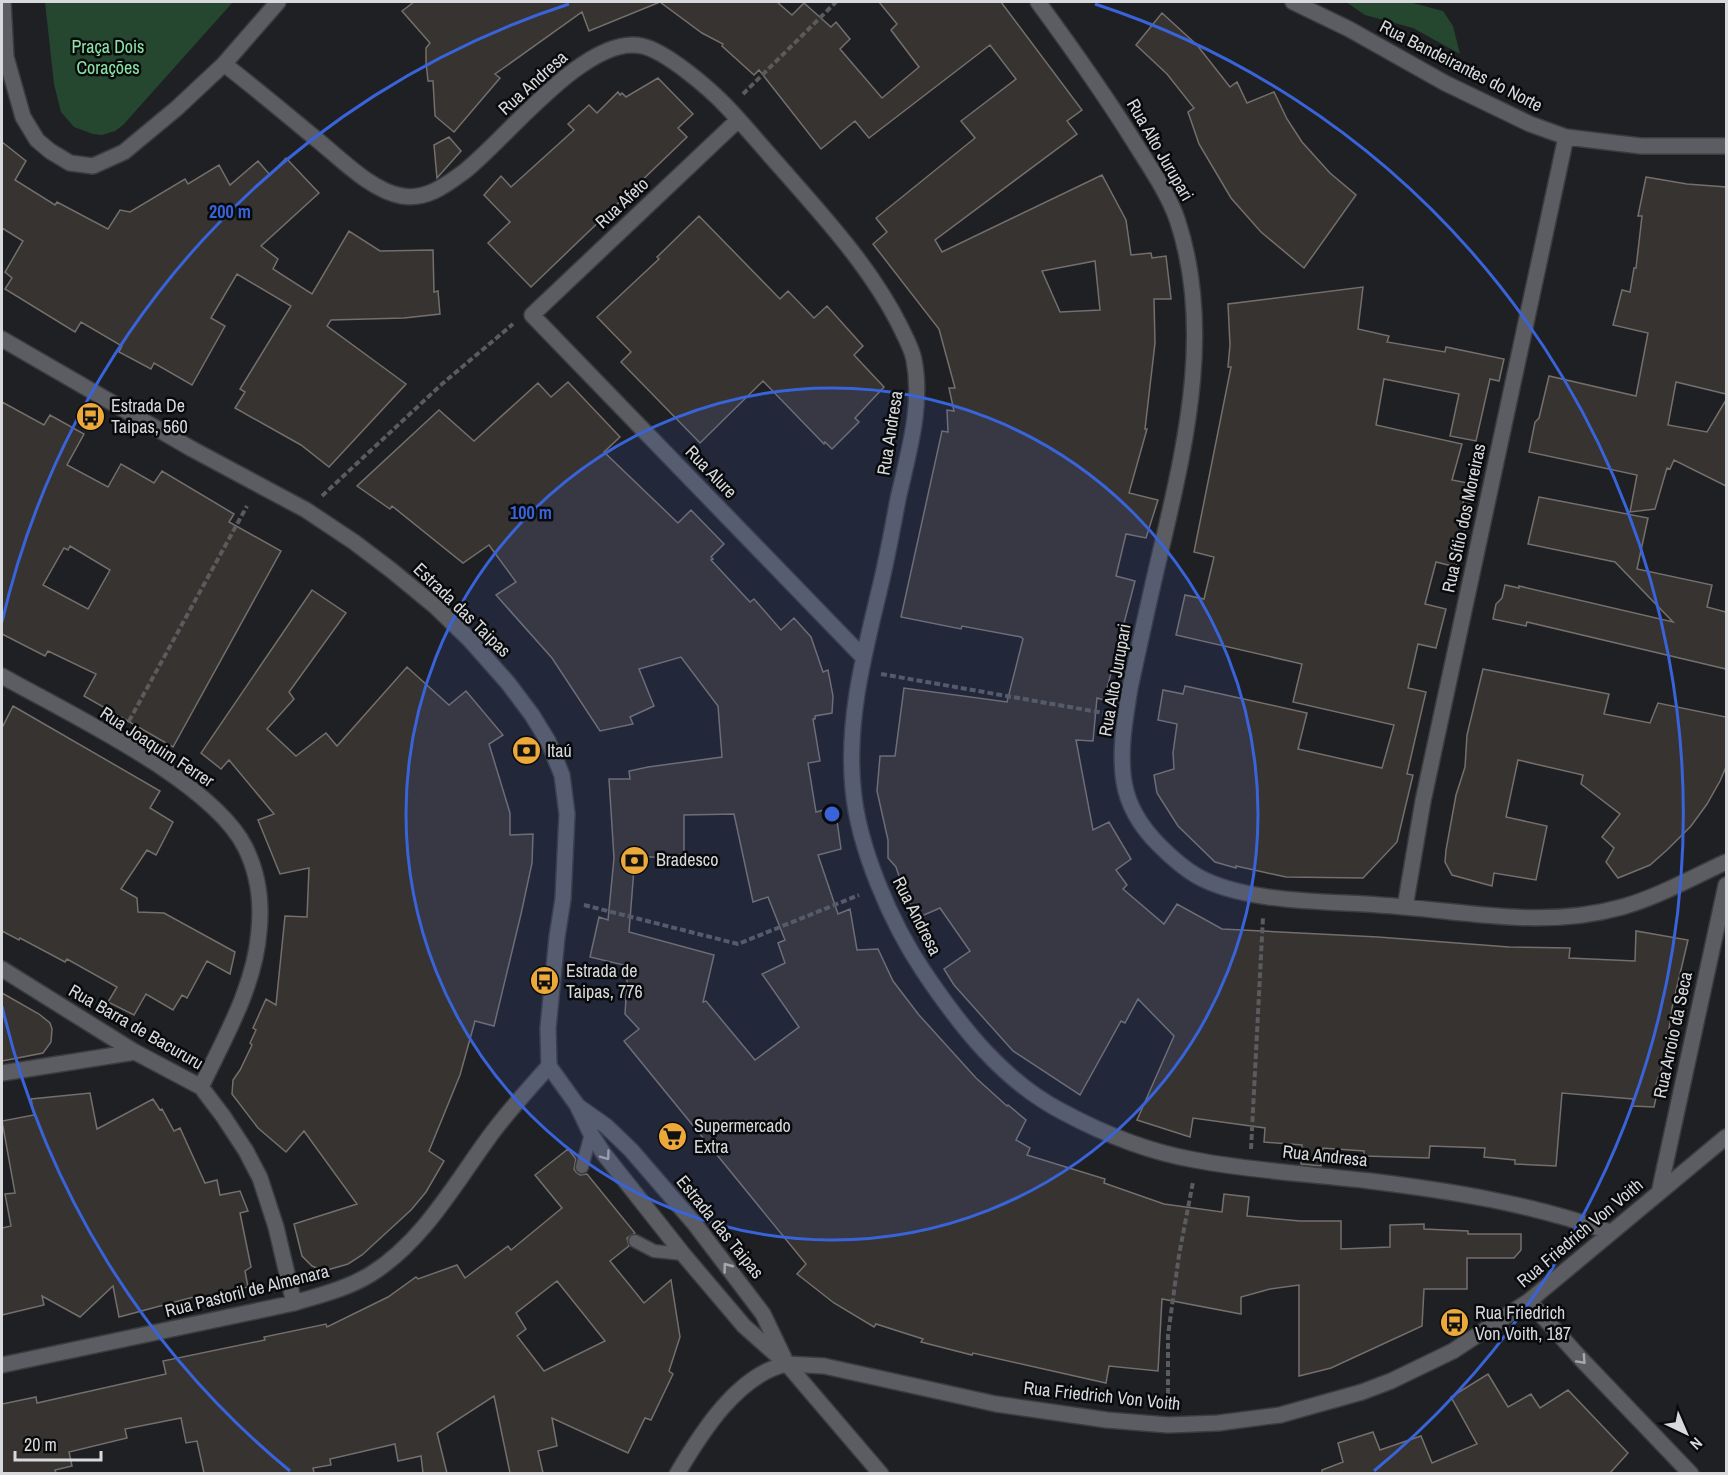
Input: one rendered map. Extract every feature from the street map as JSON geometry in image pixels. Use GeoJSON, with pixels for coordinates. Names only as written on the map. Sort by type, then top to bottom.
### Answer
{"type":"FeatureCollection","features":[{"type":"Feature","properties":{"kind":"street"},"geometry":{"type":"LineString","coordinates":[[3,2],[6,57],[23,117],[37,140],[50,151],[70,163],[93,166],[124,153],[177,108],[224,64],[278,2]]}},
{"type":"Feature","properties":{"kind":"street","name":"Rua Alto Jurupari"},"geometry":{"type":"LineString","coordinates":[[1038,2],[1101,88],[1164,189],[1177,219],[1188,260],[1194,303],[1194,377],[1188,419],[1176,485],[1146,612],[1125,717],[1122,755],[1125,784],[1134,813],[1153,839],[1197,876],[1224,888],[1264,896],[1405,907],[1503,918],[1546,918],[1592,914],[1624,906],[1726,862]]}},
{"type":"Feature","properties":{"kind":"street","name":"Rua Bandeirantes do Norte"},"geometry":{"type":"LineString","coordinates":[[1293,2],[1349,29],[1453,88],[1530,124],[1566,137],[1641,146],[1726,146]]}},
{"type":"Feature","properties":{"kind":"street","name":"Rua Andresa"},"geometry":{"type":"LineString","coordinates":[[224,64],[361,176],[388,192],[410,198],[440,190],[480,159],[570,72],[602,52],[627,46],[643,46],[690,74],[734,115],[812,202],[878,288],[913,353],[918,386],[916,413],[862,664],[853,737],[853,792],[860,825],[879,887],[900,932],[943,1000],[974,1040],[998,1066],[1033,1094],[1061,1111],[1108,1133],[1153,1150],[1196,1161],[1383,1182],[1519,1204],[1569,1217],[1610,1232]]}},
{"type":"Feature","properties":{"kind":"street","name":"Rua Afeto"},"geometry":{"type":"LineString","coordinates":[[532,315],[734,115]]}},
{"type":"Feature","properties":{"kind":"street","name":"Rua Sítio dos Moreiras"},"geometry":{"type":"LineString","coordinates":[[1405,907],[1425,791],[1566,137]]}},
{"type":"Feature","properties":{"kind":"street","name":"Rua Alure"},"geometry":{"type":"LineString","coordinates":[[532,315],[862,664]]}},
{"type":"Feature","properties":{"kind":"street","name":"Estrada das Taipas"},"geometry":{"type":"LineString","coordinates":[[2,339],[192,449],[306,510],[391,570],[436,607],[470,640],[508,683],[548,741],[562,775],[567,814],[563,899],[548,1028],[549,1066],[577,1105],[604,1154],[683,1254],[737,1319],[787,1364],[881,1473]]}},
{"type":"Feature","properties":{"kind":"street","name":"Rua Joaquim Ferrer"},"geometry":{"type":"LineString","coordinates":[[2,676],[118,741],[181,781],[228,823],[244,845],[255,872],[260,900],[260,932],[254,963],[234,1017],[201,1088]]}},
{"type":"Feature","properties":{"kind":"street","name":"Rua Arroio da Seca"},"geometry":{"type":"LineString","coordinates":[[1659,1193],[1726,885]]}},
{"type":"Feature","properties":{"kind":"street","name":"Rua Barra de Bacururu"},"geometry":{"type":"LineString","coordinates":[[2,969],[135,1052],[201,1088],[228,1125],[260,1178],[276,1227],[294,1303]]}},
{"type":"Feature","properties":{"kind":"street"},"geometry":{"type":"LineString","coordinates":[[2,1073],[135,1052]]}},
{"type":"Feature","properties":{"kind":"street","name":"Rua Pastoril de Almenara"},"geometry":{"type":"LineString","coordinates":[[2,1365],[294,1303],[335,1291],[371,1274],[403,1249],[427,1222],[507,1112],[549,1066]]}},
{"type":"Feature","properties":{"kind":"street","name":"Estrada das Taipas"},"geometry":{"type":"LineString","coordinates":[[577,1105],[606,1126],[631,1150],[694,1223],[763,1314],[787,1364]]}},
{"type":"Feature","properties":{"kind":"street","name":"Rua Friedrich Von Voith"},"geometry":{"type":"LineString","coordinates":[[787,1364],[824,1366],[970,1399],[1041,1412],[1168,1425],[1218,1424],[1254,1420],[1320,1405],[1391,1381],[1453,1351],[1529,1301],[1726,1137]]}},
{"type":"Feature","properties":{"kind":"street"},"geometry":{"type":"LineString","coordinates":[[1529,1301],[1582,1360],[1691,1473]]}},
{"type":"Feature","properties":{"kind":"street"},"geometry":{"type":"LineString","coordinates":[[677,1473],[704,1432],[729,1401],[751,1380],[772,1367],[787,1364]]}},
{"type":"Feature","properties":{"kind":"lane"},"geometry":{"type":"LineString","coordinates":[[582,1167],[591,1134]]}},
{"type":"Feature","properties":{"kind":"lane"},"geometry":{"type":"LineString","coordinates":[[635,1241],[654,1251],[683,1254]]}},
{"type":"Feature","properties":{"kind":"path"},"geometry":{"type":"LineString","coordinates":[[734,115],[836,2]]}},
{"type":"Feature","properties":{"kind":"path"},"geometry":{"type":"LineString","coordinates":[[306,510],[456,372],[510,326],[532,315]]}},
{"type":"Feature","properties":{"kind":"path"},"geometry":{"type":"LineString","coordinates":[[118,741],[247,506]]}},
{"type":"Feature","properties":{"kind":"path"},"geometry":{"type":"LineString","coordinates":[[862,664],[1125,717]]}},
{"type":"Feature","properties":{"kind":"path"},"geometry":{"type":"LineString","coordinates":[[563,899],[738,944],[879,887]]}},
{"type":"Feature","properties":{"kind":"path"},"geometry":{"type":"LineString","coordinates":[[1250,1168],[1264,896]]}},
{"type":"Feature","properties":{"kind":"path"},"geometry":{"type":"LineString","coordinates":[[1168,1425],[1168,1335],[1196,1161]]}},
{"type":"Feature","properties":{"kind":"green space","name":"Praça Dois Corações"},"geometry":{"type":"Polygon","coordinates":[[[45,2],[233,2],[123,125],[115,131],[102,135],[74,127],[61,112],[54,84],[45,2]]]}},
{"type":"Feature","properties":{"kind":"green space"},"geometry":{"type":"Polygon","coordinates":[[[1346,2],[1409,2],[1443,11],[1453,26],[1460,54],[1413,28],[1365,15],[1346,2]]]}},
{"type":"Feature","properties":{"kind":"building"},"geometry":{"type":"Polygon","coordinates":[[[414,2],[660,2],[589,31],[582,12],[495,74],[500,78],[454,132],[435,116],[433,81],[428,81],[426,62],[426,48],[430,43],[402,11],[414,2]]]}},
{"type":"Feature","properties":{"kind":"building"},"geometry":{"type":"Polygon","coordinates":[[[660,2],[777,2],[792,15],[804,3],[831,27],[836,22],[850,39],[840,49],[882,98],[919,67],[891,30],[897,24],[879,2],[1001,2],[1082,110],[1067,121],[1077,134],[935,240],[942,252],[1102,175],[1126,220],[1131,255],[1151,253],[1152,258],[1166,256],[1171,299],[1154,299],[1155,343],[1145,429],[1147,429],[1129,493],[1158,500],[1146,538],[1126,534],[1116,576],[1135,581],[1104,700],[1097,698],[1093,741],[1076,740],[1093,830],[1109,822],[1131,859],[1116,870],[1127,885],[1123,889],[1164,924],[1177,904],[1222,929],[1509,947],[1570,948],[1569,958],[1635,961],[1636,931],[1688,940],[1672,1008],[1665,1058],[1656,1084],[1659,1084],[1654,1107],[1632,1106],[1633,1099],[1562,1093],[1556,1166],[1515,1164],[1515,1160],[1484,1157],[1485,1148],[1430,1146],[1429,1158],[1364,1156],[1364,1151],[1323,1148],[1321,1166],[1301,1164],[1302,1145],[1264,1142],[1265,1128],[1193,1118],[1190,1137],[1137,1120],[1174,1036],[1138,999],[1125,1023],[1121,1021],[1080,1095],[1013,1051],[954,985],[944,969],[970,951],[940,908],[917,918],[896,867],[888,858],[888,840],[877,791],[880,756],[895,756],[904,688],[1007,702],[1023,639],[962,626],[961,629],[901,617],[942,431],[948,432],[947,410],[954,411],[949,388],[955,388],[939,329],[873,244],[887,232],[876,218],[975,138],[961,121],[1016,79],[990,45],[869,138],[855,121],[821,149],[759,70],[754,75],[722,46],[723,44],[702,33],[660,2]],[[1095,261],[1042,271],[1060,312],[1100,310],[1095,261]]]}},
{"type":"Feature","properties":{"kind":"building"},"geometry":{"type":"Polygon","coordinates":[[[1162,13],[1197,45],[1230,87],[1237,82],[1247,103],[1274,92],[1287,119],[1302,142],[1330,173],[1356,195],[1304,268],[1261,232],[1231,198],[1199,144],[1188,112],[1194,108],[1167,74],[1136,45],[1162,13]]]}},
{"type":"Feature","properties":{"kind":"building"},"geometry":{"type":"Polygon","coordinates":[[[658,78],[693,114],[678,128],[687,137],[531,287],[488,243],[510,222],[484,195],[501,176],[511,187],[574,130],[568,124],[589,105],[597,113],[618,92],[626,97],[658,78]]]}},
{"type":"Feature","properties":{"kind":"building"},"geometry":{"type":"Polygon","coordinates":[[[449,137],[461,151],[437,178],[434,145],[449,137]]]}},
{"type":"Feature","properties":{"kind":"building"},"geometry":{"type":"Polygon","coordinates":[[[2,142],[26,161],[15,180],[55,205],[57,202],[108,229],[120,210],[130,212],[185,179],[188,184],[219,165],[230,185],[258,161],[270,175],[286,158],[319,193],[261,246],[278,259],[273,269],[312,294],[349,231],[380,251],[433,250],[434,292],[438,291],[440,314],[404,318],[331,320],[327,326],[406,384],[329,467],[301,445],[235,408],[245,392],[240,389],[291,306],[237,274],[211,318],[225,326],[192,385],[154,363],[151,369],[119,352],[122,346],[81,322],[75,332],[5,289],[12,278],[5,272],[23,241],[2,228],[2,142]]]}},
{"type":"Feature","properties":{"kind":"building"},"geometry":{"type":"Polygon","coordinates":[[[1646,177],[1687,184],[1726,187],[1726,394],[1676,382],[1668,425],[1707,432],[1726,400],[1726,486],[1674,460],[1670,469],[1667,468],[1655,509],[1630,512],[1637,475],[1529,452],[1535,422],[1539,418],[1549,376],[1636,396],[1648,333],[1613,325],[1622,290],[1630,292],[1634,268],[1636,268],[1642,216],[1638,216],[1646,177]]]}},
{"type":"Feature","properties":{"kind":"building"},"geometry":{"type":"Polygon","coordinates":[[[699,216],[780,299],[788,291],[814,318],[827,306],[863,346],[854,355],[884,387],[855,418],[859,422],[832,449],[825,442],[824,444],[763,381],[700,443],[621,362],[631,352],[597,317],[659,259],[657,257],[699,216]]]}},
{"type":"Feature","properties":{"kind":"building"},"geometry":{"type":"Polygon","coordinates":[[[1363,287],[1358,329],[1389,336],[1387,342],[1445,352],[1446,347],[1504,359],[1499,381],[1490,379],[1476,441],[1450,436],[1459,394],[1384,379],[1376,425],[1462,444],[1452,480],[1468,483],[1463,503],[1470,504],[1456,567],[1436,562],[1425,604],[1446,609],[1436,648],[1418,644],[1408,688],[1426,692],[1407,774],[1413,775],[1397,842],[1363,878],[1286,877],[1215,862],[1178,826],[1157,793],[1154,775],[1174,769],[1173,753],[1177,724],[1158,720],[1163,690],[1183,694],[1185,686],[1307,713],[1298,749],[1382,768],[1394,725],[1293,702],[1302,664],[1176,635],[1185,595],[1204,599],[1214,557],[1194,552],[1231,367],[1228,367],[1230,345],[1228,304],[1363,287]]]}},
{"type":"Feature","properties":{"kind":"building"},"geometry":{"type":"Polygon","coordinates":[[[568,382],[620,437],[604,452],[678,523],[691,510],[724,544],[711,557],[713,559],[711,560],[750,602],[754,599],[781,630],[794,618],[811,637],[823,672],[828,670],[833,696],[832,713],[815,716],[813,719],[820,761],[808,763],[816,812],[835,807],[841,849],[818,855],[838,914],[850,909],[857,950],[878,949],[893,981],[919,1015],[976,1078],[1026,1120],[1016,1140],[1030,1148],[1027,1155],[1105,1179],[1104,1183],[1164,1204],[1222,1212],[1224,1194],[1249,1197],[1247,1216],[1300,1221],[1341,1221],[1341,1249],[1390,1247],[1390,1225],[1424,1224],[1424,1229],[1468,1231],[1468,1234],[1521,1234],[1521,1250],[1514,1258],[1467,1258],[1467,1289],[1424,1289],[1422,1326],[1331,1368],[1299,1376],[1299,1285],[1270,1289],[1241,1297],[1241,1314],[1162,1299],[1158,1371],[1109,1366],[1106,1383],[973,1353],[972,1355],[921,1342],[923,1339],[876,1324],[874,1327],[834,1303],[797,1274],[806,1264],[624,1041],[639,1029],[625,1014],[628,966],[590,957],[599,917],[608,920],[614,858],[609,779],[630,779],[629,771],[648,767],[722,757],[718,706],[681,657],[639,669],[654,706],[630,717],[633,724],[600,731],[552,658],[496,595],[516,582],[489,545],[463,563],[392,506],[390,509],[357,486],[439,410],[474,441],[538,383],[551,397],[568,382]],[[734,814],[684,815],[684,859],[635,856],[629,932],[714,955],[703,1002],[706,1001],[755,1060],[799,1027],[762,974],[785,963],[778,943],[785,940],[768,897],[753,902],[734,814]]]}},
{"type":"Feature","properties":{"kind":"building"},"geometry":{"type":"Polygon","coordinates":[[[2,402],[44,425],[50,415],[84,434],[67,465],[108,487],[121,464],[154,483],[162,471],[234,514],[229,522],[281,551],[173,747],[84,696],[96,674],[48,651],[45,656],[2,634],[2,402]],[[70,546],[68,550],[64,548],[43,585],[88,609],[110,570],[70,546]]]}},
{"type":"Feature","properties":{"kind":"building"},"geometry":{"type":"Polygon","coordinates":[[[1539,497],[1648,518],[1637,569],[1712,585],[1707,607],[1726,612],[1726,669],[1527,622],[1526,626],[1493,619],[1496,604],[1502,598],[1505,585],[1519,588],[1519,586],[1673,622],[1615,562],[1528,544],[1539,497]]]}},
{"type":"Feature","properties":{"kind":"building"},"geometry":{"type":"Polygon","coordinates":[[[312,590],[346,613],[289,692],[294,699],[267,729],[296,756],[326,733],[337,746],[407,667],[449,705],[466,691],[503,735],[489,744],[510,813],[510,835],[533,834],[532,863],[494,1026],[475,1021],[460,1075],[429,1151],[444,1161],[426,1192],[411,1210],[362,1255],[348,1264],[324,1271],[312,1266],[302,1256],[294,1224],[357,1204],[304,1131],[286,1152],[258,1128],[232,1094],[233,1080],[252,1045],[250,1043],[256,1030],[253,1028],[266,999],[276,1005],[285,916],[307,917],[309,868],[280,874],[258,820],[274,814],[229,760],[221,769],[201,753],[312,590]]]}},
{"type":"Feature","properties":{"kind":"building"},"geometry":{"type":"Polygon","coordinates":[[[1483,669],[1609,694],[1604,714],[1650,723],[1658,703],[1726,717],[1726,767],[1720,781],[1691,826],[1667,850],[1650,865],[1618,878],[1606,862],[1614,848],[1602,837],[1620,814],[1581,784],[1583,775],[1518,760],[1506,817],[1547,826],[1536,880],[1494,873],[1492,886],[1452,875],[1445,862],[1446,850],[1456,795],[1465,767],[1467,735],[1483,669]]]}},
{"type":"Feature","properties":{"kind":"building"},"geometry":{"type":"Polygon","coordinates":[[[13,706],[160,791],[150,808],[173,822],[156,855],[147,850],[121,889],[137,898],[138,912],[164,913],[235,952],[230,974],[207,961],[187,998],[182,995],[173,1010],[146,994],[134,1015],[108,1002],[117,987],[67,959],[65,962],[2,931],[2,728],[13,706]]]}},
{"type":"Feature","properties":{"kind":"building"},"geometry":{"type":"Polygon","coordinates":[[[2,993],[39,1014],[50,1023],[51,1042],[43,1053],[2,1061],[2,993]]]}},
{"type":"Feature","properties":{"kind":"building"},"geometry":{"type":"Polygon","coordinates":[[[90,1093],[97,1129],[153,1099],[160,1110],[162,1109],[174,1131],[180,1128],[205,1183],[217,1180],[220,1195],[240,1191],[248,1211],[240,1213],[251,1267],[245,1271],[248,1287],[201,1298],[201,1295],[119,1317],[113,1286],[80,1317],[42,1296],[44,1305],[2,1315],[2,1228],[11,1226],[5,1194],[15,1193],[2,1121],[34,1115],[31,1099],[90,1093]]]}},
{"type":"Feature","properties":{"kind":"building"},"geometry":{"type":"Polygon","coordinates":[[[568,1149],[576,1159],[574,1169],[576,1172],[580,1175],[587,1174],[635,1233],[627,1238],[629,1246],[610,1261],[644,1303],[671,1280],[680,1337],[669,1371],[673,1374],[651,1420],[645,1418],[628,1453],[552,1418],[557,1446],[538,1451],[543,1473],[510,1473],[494,1396],[437,1433],[447,1473],[423,1473],[421,1456],[398,1461],[395,1444],[330,1459],[331,1465],[313,1468],[314,1473],[204,1473],[197,1441],[186,1443],[181,1418],[125,1429],[127,1438],[69,1452],[72,1466],[55,1470],[56,1473],[2,1473],[2,1404],[36,1397],[37,1403],[166,1374],[163,1361],[265,1340],[264,1337],[326,1324],[327,1327],[388,1297],[416,1277],[418,1279],[457,1265],[465,1278],[508,1246],[511,1250],[562,1208],[535,1175],[568,1149]],[[557,1281],[516,1313],[526,1329],[517,1336],[544,1371],[605,1341],[557,1281]]]}},
{"type":"Feature","properties":{"kind":"building"},"geometry":{"type":"Polygon","coordinates":[[[1488,1374],[1508,1407],[1531,1394],[1540,1408],[1568,1390],[1628,1453],[1610,1473],[1322,1473],[1322,1470],[1343,1462],[1338,1443],[1373,1432],[1380,1450],[1421,1436],[1432,1463],[1477,1444],[1451,1397],[1488,1374]]]}},
{"type":"Feature","properties":{"kind":"place","name":"Estrada De Taipas, 560"},"geometry":{"type":"Point","coordinates":[90,416]}},
{"type":"Feature","properties":{"kind":"place","name":"Itaú"},"geometry":{"type":"Point","coordinates":[526,751]}},
{"type":"Feature","properties":{"kind":"place","name":"Bradesco"},"geometry":{"type":"Point","coordinates":[635,860]}},
{"type":"Feature","properties":{"kind":"place","name":"Estrada de Taipas, 776"},"geometry":{"type":"Point","coordinates":[545,981]}},
{"type":"Feature","properties":{"kind":"place","name":"Supermercado Extra"},"geometry":{"type":"Point","coordinates":[673,1136]}},
{"type":"Feature","properties":{"kind":"place","name":"Rua Friedrich Von Voith, 187"},"geometry":{"type":"Point","coordinates":[1454,1323]}}]}
